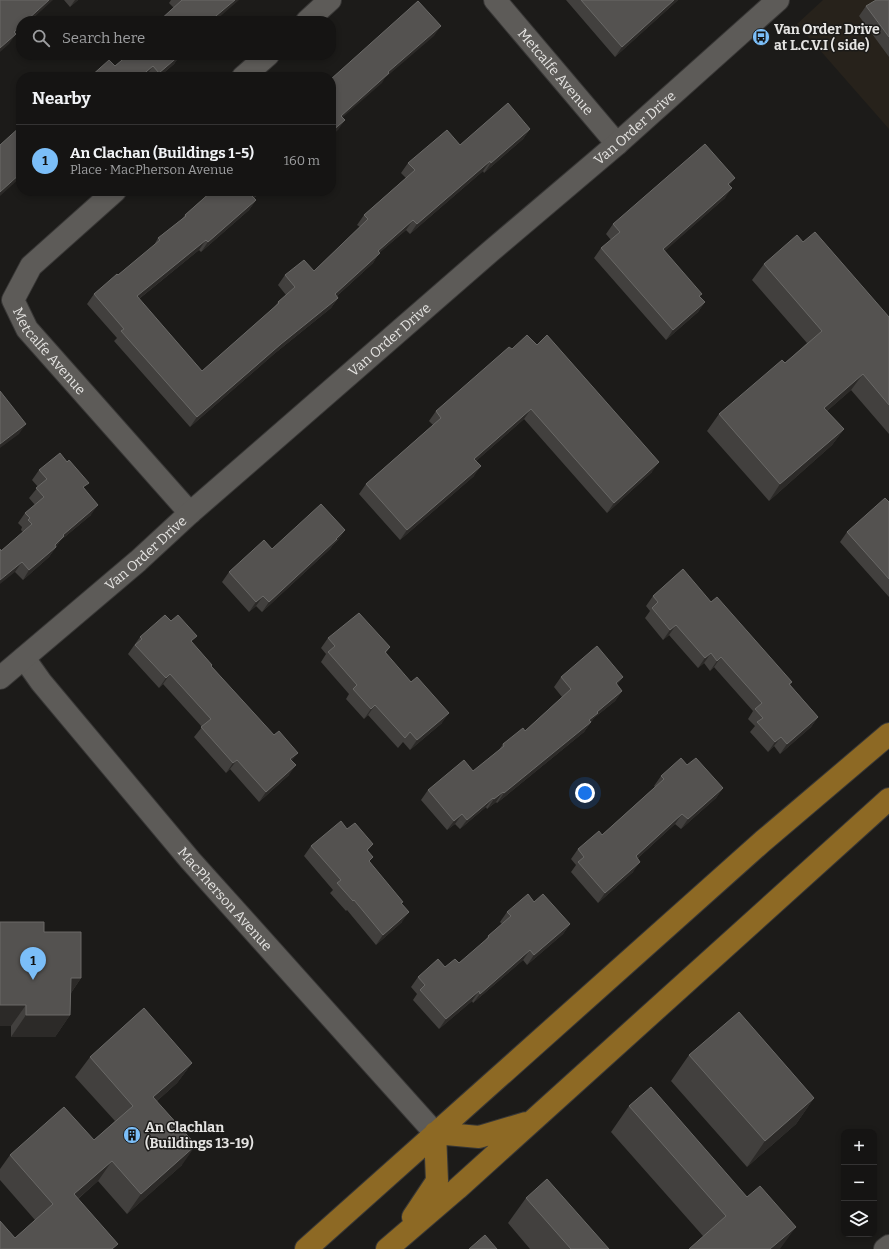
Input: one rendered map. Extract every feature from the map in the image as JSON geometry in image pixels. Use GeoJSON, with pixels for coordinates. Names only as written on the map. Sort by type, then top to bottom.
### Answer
{"type":"FeatureCollection","features":[{"type":"Feature","properties":{"kind":"main road"},"geometry":{"type":"LineString","coordinates":[[306,1249],[763,841],[889,734]]}},
{"type":"Feature","properties":{"kind":"main road"},"geometry":{"type":"LineString","coordinates":[[394,1243],[889,799]]}},
{"type":"Feature","properties":{"kind":"main road"},"geometry":{"type":"LineString","coordinates":[[435,1133],[479,1137],[530,1122]]}},
{"type":"Feature","properties":{"kind":"main road"},"geometry":{"type":"LineString","coordinates":[[394,1243],[437,1181],[435,1133]]}},
{"type":"Feature","properties":{"kind":"street"},"geometry":{"type":"LineString","coordinates":[[312,16],[330,0]]}},
{"type":"Feature","properties":{"kind":"street","name":"Metcalfe Avenue"},"geometry":{"type":"LineString","coordinates":[[495,0],[617,144]]}},
{"type":"Feature","properties":{"kind":"street","name":"Van Order Drive"},"geometry":{"type":"LineString","coordinates":[[0,678],[138,561],[190,513],[491,251],[617,144],[778,0]]}},
{"type":"Feature","properties":{"kind":"street"},"geometry":{"type":"LineString","coordinates":[[249,72],[262,60]]}},
{"type":"Feature","properties":{"kind":"street","name":"Metcalfe Avenue"},"geometry":{"type":"LineString","coordinates":[[109,196],[31,266],[13,300],[26,329],[190,513]]}},
{"type":"Feature","properties":{"kind":"street","name":"MacPherson Avenue"},"geometry":{"type":"LineString","coordinates":[[24,658],[41,682],[190,860],[435,1133]]}},
{"type":"Feature","properties":{"kind":"street"},"geometry":{"type":"LineString","coordinates":[[885,1249],[889,1246]]}},
{"type":"Feature","properties":{"kind":"shaded area"},"geometry":{"type":"Polygon","coordinates":[[[823,0],[889,0],[889,129],[797,24],[823,0]]]}},
{"type":"Feature","properties":{"kind":"building"},"geometry":{"type":"Polygon","coordinates":[[[0,0],[49,0],[31,16],[16,16],[16,30],[14,32],[16,34],[0,48],[0,0]]]}},
{"type":"Feature","properties":{"kind":"building"},"geometry":{"type":"Polygon","coordinates":[[[182,0],[235,0],[216,16],[164,16],[182,0]]]}},
{"type":"Feature","properties":{"kind":"building"},"geometry":{"type":"Polygon","coordinates":[[[581,0],[674,0],[622,47],[581,0]]]}},
{"type":"Feature","properties":{"kind":"building"},"geometry":{"type":"Polygon","coordinates":[[[876,0],[889,0],[889,37],[866,6],[876,0]]]}},
{"type":"Feature","properties":{"kind":"building"},"geometry":{"type":"Polygon","coordinates":[[[418,1],[441,26],[388,72],[389,73],[341,116],[345,120],[336,128],[336,75],[418,1]]]}},
{"type":"Feature","properties":{"kind":"building"},"geometry":{"type":"Polygon","coordinates":[[[109,60],[115,66],[122,60],[174,60],[160,72],[158,72],[153,66],[146,72],[96,72],[109,60]]]}},
{"type":"Feature","properties":{"kind":"building"},"geometry":{"type":"Polygon","coordinates":[[[508,103],[530,129],[491,163],[490,161],[417,224],[413,220],[378,251],[380,253],[335,294],[338,298],[281,344],[197,417],[121,331],[124,329],[94,294],[160,240],[158,238],[186,216],[185,215],[206,196],[252,196],[256,200],[208,242],[206,240],[137,296],[202,371],[295,287],[285,275],[304,260],[314,271],[368,219],[364,215],[415,170],[408,163],[447,130],[460,145],[508,103]]]}},
{"type":"Feature","properties":{"kind":"building"},"geometry":{"type":"Polygon","coordinates":[[[16,131],[16,178],[0,192],[0,145],[16,131]]]}},
{"type":"Feature","properties":{"kind":"building"},"geometry":{"type":"Polygon","coordinates":[[[705,144],[735,178],[728,184],[732,188],[663,249],[702,294],[699,296],[705,302],[673,330],[601,248],[620,232],[613,224],[705,144]]]}},
{"type":"Feature","properties":{"kind":"building"},"geometry":{"type":"Polygon","coordinates":[[[815,232],[889,317],[889,405],[863,374],[824,408],[844,429],[780,484],[719,414],[782,360],[785,363],[822,331],[764,264],[797,235],[803,242],[815,232]]]}},
{"type":"Feature","properties":{"kind":"building"},"geometry":{"type":"Polygon","coordinates":[[[527,335],[537,345],[547,335],[659,462],[614,503],[531,409],[474,459],[481,466],[407,530],[366,484],[441,418],[436,411],[509,347],[512,349],[527,335]]]}},
{"type":"Feature","properties":{"kind":"building"},"geometry":{"type":"Polygon","coordinates":[[[0,391],[26,424],[0,444],[0,391]]]}},
{"type":"Feature","properties":{"kind":"building"},"geometry":{"type":"Polygon","coordinates":[[[60,453],[67,462],[69,460],[89,483],[83,487],[98,505],[63,535],[64,536],[55,545],[56,547],[29,570],[22,562],[0,580],[0,549],[1,551],[32,524],[28,520],[30,518],[25,513],[44,497],[36,488],[47,479],[39,470],[60,453]]]}},
{"type":"Feature","properties":{"kind":"building"},"geometry":{"type":"Polygon","coordinates":[[[885,498],[889,502],[889,579],[847,532],[885,498]]]}},
{"type":"Feature","properties":{"kind":"building"},"geometry":{"type":"Polygon","coordinates":[[[321,504],[345,530],[269,602],[263,596],[256,602],[229,572],[264,540],[272,549],[321,504]]]}},
{"type":"Feature","properties":{"kind":"building"},"geometry":{"type":"Polygon","coordinates":[[[683,569],[711,602],[717,597],[792,682],[789,684],[818,717],[787,744],[781,737],[775,742],[757,722],[763,718],[755,709],[762,703],[721,657],[717,661],[711,653],[705,658],[676,625],[670,630],[652,608],[658,602],[653,596],[683,569]]]}},
{"type":"Feature","properties":{"kind":"building"},"geometry":{"type":"Polygon","coordinates":[[[359,613],[390,647],[385,652],[411,682],[417,677],[449,713],[417,740],[410,732],[405,738],[375,705],[371,709],[353,689],[357,685],[328,652],[335,646],[328,638],[359,613]]]}},
{"type":"Feature","properties":{"kind":"building"},"geometry":{"type":"Polygon","coordinates":[[[165,615],[171,621],[178,615],[197,636],[191,641],[212,665],[211,666],[274,735],[279,731],[298,753],[290,759],[296,765],[266,792],[237,760],[233,763],[201,727],[211,719],[170,674],[166,678],[135,645],[142,639],[140,637],[165,615]]]}},
{"type":"Feature","properties":{"kind":"building"},"geometry":{"type":"Polygon","coordinates":[[[597,646],[623,677],[616,683],[622,691],[589,720],[591,722],[504,793],[503,792],[494,799],[493,798],[467,820],[462,814],[454,821],[428,790],[464,760],[473,771],[504,746],[503,744],[523,728],[525,731],[571,689],[561,677],[597,646]]]}},
{"type":"Feature","properties":{"kind":"building"},"geometry":{"type":"Polygon","coordinates":[[[681,758],[687,765],[696,758],[723,788],[688,819],[682,814],[636,856],[640,862],[605,893],[578,862],[584,857],[578,849],[599,831],[602,835],[664,779],[661,776],[681,758]]]}},
{"type":"Feature","properties":{"kind":"building"},"geometry":{"type":"Polygon","coordinates":[[[341,821],[347,829],[355,823],[373,844],[367,850],[373,857],[369,861],[403,902],[401,903],[409,912],[383,935],[354,900],[353,901],[337,883],[341,880],[311,846],[341,821]]]}},
{"type":"Feature","properties":{"kind":"building"},"geometry":{"type":"Polygon","coordinates":[[[528,894],[534,902],[543,894],[570,924],[534,955],[530,950],[480,994],[479,991],[446,1019],[420,990],[425,985],[418,977],[438,959],[445,967],[455,959],[459,963],[511,916],[507,912],[528,894]]]}},
{"type":"Feature","properties":{"kind":"building"},"geometry":{"type":"Polygon","coordinates":[[[0,922],[44,922],[44,932],[81,932],[81,978],[71,978],[70,1015],[26,1015],[26,1005],[0,1005],[0,922]]]}},
{"type":"Feature","properties":{"kind":"building","name":"An Clachlan (Buildings 13-19)"},"geometry":{"type":"Polygon","coordinates":[[[144,1008],[192,1063],[153,1097],[196,1145],[141,1194],[112,1161],[74,1194],[118,1244],[112,1249],[0,1249],[0,1221],[15,1238],[53,1204],[10,1155],[64,1107],[94,1140],[133,1106],[90,1057],[144,1008]]]}},
{"type":"Feature","properties":{"kind":"building"},"geometry":{"type":"Polygon","coordinates":[[[739,1012],[814,1098],[765,1141],[689,1055],[739,1012]]]}},
{"type":"Feature","properties":{"kind":"building"},"geometry":{"type":"Polygon","coordinates":[[[651,1087],[747,1197],[760,1186],[796,1227],[770,1249],[689,1249],[726,1216],[629,1106],[651,1087]]]}},
{"type":"Feature","properties":{"kind":"building"},"geometry":{"type":"Polygon","coordinates":[[[547,1179],[609,1249],[571,1249],[526,1198],[547,1179]]]}},
{"type":"Feature","properties":{"kind":"building"},"geometry":{"type":"Polygon","coordinates":[[[485,1235],[497,1249],[469,1249],[485,1235]]]}},
{"type":"Feature","properties":{"kind":"place","name":"Van Order Drive at L.C.V.I ( side)"},"geometry":{"type":"Point","coordinates":[761,37]}},
{"type":"Feature","properties":{"kind":"place","name":"An Clachan (Buildings 1-5)"},"geometry":{"type":"Point","coordinates":[33,980]}},
{"type":"Feature","properties":{"kind":"place","name":"An Clachlan (Buildings 13-19)"},"geometry":{"type":"Point","coordinates":[132,1135]}}]}
